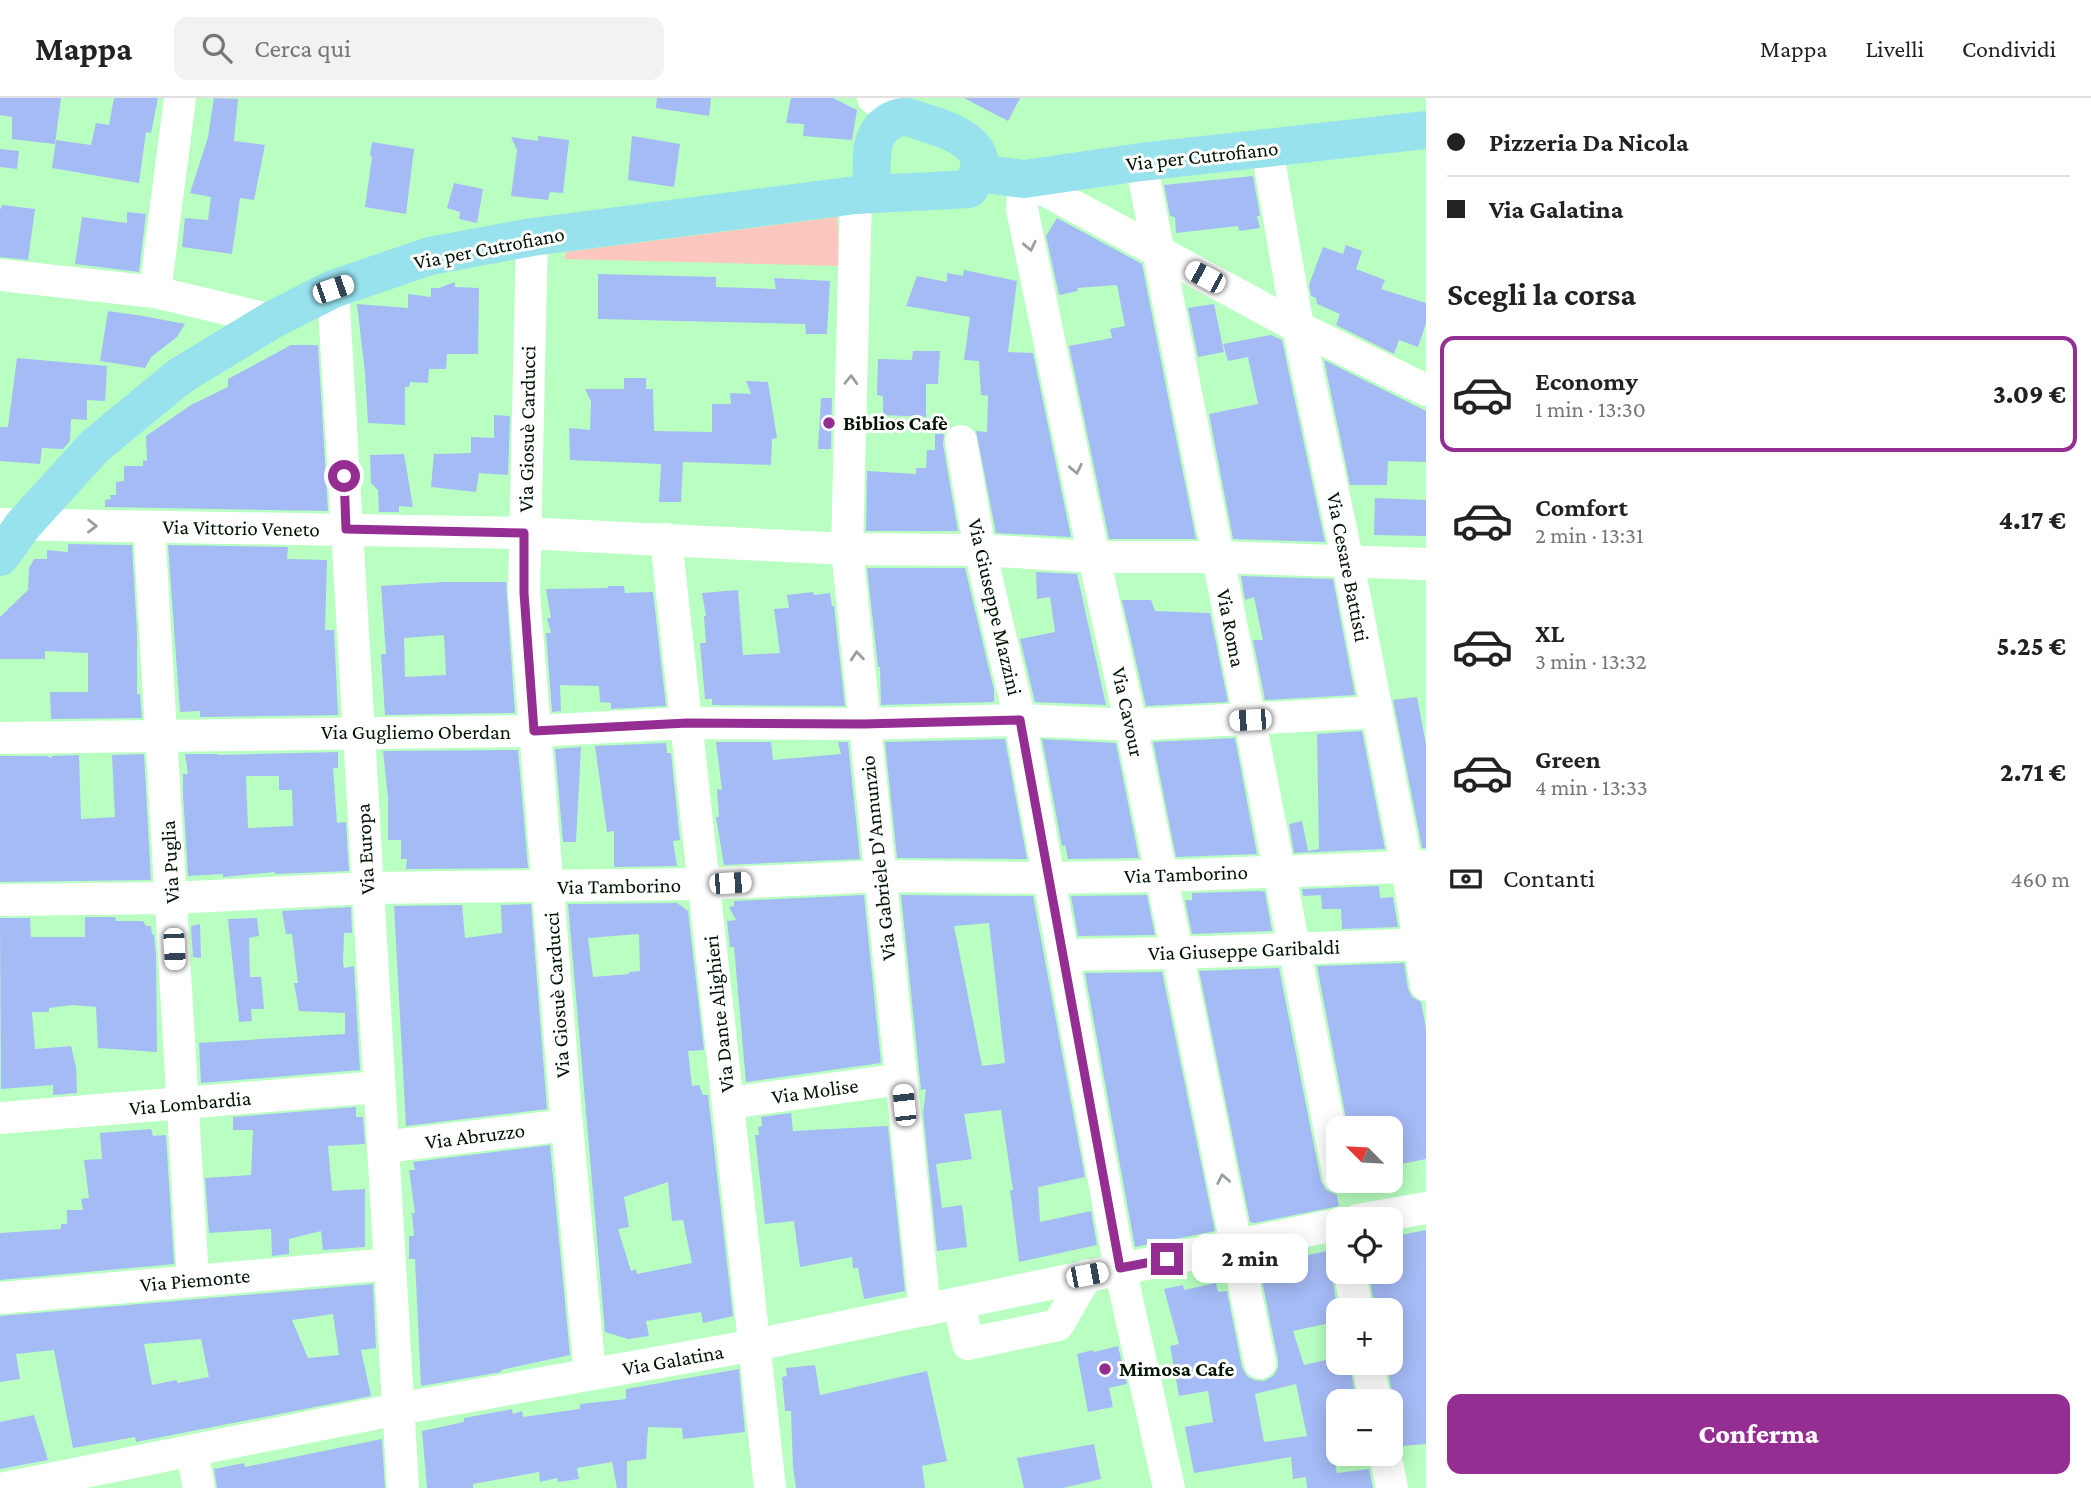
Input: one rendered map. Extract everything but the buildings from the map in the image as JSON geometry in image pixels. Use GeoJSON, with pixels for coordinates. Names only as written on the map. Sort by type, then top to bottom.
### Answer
{"type":"FeatureCollection","features":[{"type":"Feature","properties":{"kind":"main road"},"geometry":{"type":"LineString","coordinates":[[863,194],[873,181],[873,148],[877,135],[887,123],[888,107],[960,135],[971,144],[979,161],[978,173]]}},
{"type":"Feature","properties":{"kind":"main road","name":"Via per Cutrofiano"},"geometry":{"type":"LineString","coordinates":[[0,557],[12,524],[94,446],[180,376],[272,320],[333,289],[429,256],[532,237],[863,194],[969,189],[978,173],[1024,179],[1140,162],[1426,130]]}},
{"type":"Feature","properties":{"kind":"street"},"geometry":{"type":"LineString","coordinates":[[155,292],[180,98]]}},
{"type":"Feature","properties":{"kind":"street","name":"Via Cesare Battisti"},"geometry":{"type":"LineString","coordinates":[[1267,149],[1298,327],[1377,712],[1416,866],[1426,985]]}},
{"type":"Feature","properties":{"kind":"street","name":"Via Roma"},"geometry":{"type":"LineString","coordinates":[[1140,162],[1327,1116]]}},
{"type":"Feature","properties":{"kind":"street"},"geometry":{"type":"LineString","coordinates":[[1024,179],[1298,327],[1426,390]]}},
{"type":"Feature","properties":{"kind":"street","name":"Via Cavour"},"geometry":{"type":"LineString","coordinates":[[1024,179],[1022,209],[1131,724],[1260,1363]]}},
{"type":"Feature","properties":{"kind":"street","name":"Via Gabriele D'Annunzio"},"geometry":{"type":"LineString","coordinates":[[863,194],[847,549],[925,1310]]}},
{"type":"Feature","properties":{"kind":"street","name":"Via Giosuè Carducci"},"geometry":{"type":"LineString","coordinates":[[532,237],[524,593],[590,1374]]}},
{"type":"Feature","properties":{"kind":"street"},"geometry":{"type":"LineString","coordinates":[[0,275],[155,292],[272,320]]}},
{"type":"Feature","properties":{"kind":"street","name":"Via Europa"},"geometry":{"type":"LineString","coordinates":[[333,289],[403,1488]]}},
{"type":"Feature","properties":{"kind":"street","name":"Via Giuseppe Mazzini"},"geometry":{"type":"LineString","coordinates":[[961,441],[980,550],[1020,720],[1120,1268],[1169,1488]]}},
{"type":"Feature","properties":{"kind":"street","name":"Via Vittorio Veneto"},"geometry":{"type":"LineString","coordinates":[[12,524],[524,533],[847,549],[980,550],[1094,557],[1217,557],[1426,564]]}},
{"type":"Feature","properties":{"kind":"street","name":"Via Puglia"},"geometry":{"type":"LineString","coordinates":[[149,527],[193,1280]]}},
{"type":"Feature","properties":{"kind":"street","name":"Via Dante Alighieri"},"geometry":{"type":"LineString","coordinates":[[666,539],[770,1488]]}},
{"type":"Feature","properties":{"kind":"street","name":"Via Gugliemo Oberdan"},"geometry":{"type":"LineString","coordinates":[[0,738],[534,731],[687,723],[863,724],[1020,720],[1131,724],[1377,712]]}},
{"type":"Feature","properties":{"kind":"street","name":"Via Tamborino"},"geometry":{"type":"LineString","coordinates":[[0,900],[172,898],[368,888],[704,884],[882,876],[1162,876],[1416,866]]}},
{"type":"Feature","properties":{"kind":"street","name":"Via Giuseppe Garibaldi"},"geometry":{"type":"LineString","coordinates":[[1063,955],[1422,944]]}},
{"type":"Feature","properties":{"kind":"street","name":"Via Molise"},"geometry":{"type":"LineString","coordinates":[[729,1103],[902,1079]]}},
{"type":"Feature","properties":{"kind":"street","name":"Via Lombardia"},"geometry":{"type":"LineString","coordinates":[[0,1118],[379,1087]]}},
{"type":"Feature","properties":{"kind":"street","name":"Via Abruzzo"},"geometry":{"type":"LineString","coordinates":[[383,1147],[567,1125]]}},
{"type":"Feature","properties":{"kind":"street"},"geometry":{"type":"LineString","coordinates":[[1403,1212],[1426,1208]]}},
{"type":"Feature","properties":{"kind":"street","name":"Via Galatina"},"geometry":{"type":"LineString","coordinates":[[5,1488],[398,1409],[755,1345],[1326,1227]]}},
{"type":"Feature","properties":{"kind":"street","name":"Via Piemonte"},"geometry":{"type":"LineString","coordinates":[[0,1298],[390,1264]]}},
{"type":"Feature","properties":{"kind":"street"},"geometry":{"type":"LineString","coordinates":[[959,1303],[968,1344],[1058,1325],[1087,1275]]}},
{"type":"Feature","properties":{"kind":"street"},"geometry":{"type":"LineString","coordinates":[[192,1451],[199,1488]]}},
{"type":"Feature","properties":{"kind":"street"},"geometry":{"type":"LineString","coordinates":[[1387,1466],[1392,1488]]}},
{"type":"Feature","properties":{"kind":"shaded area"},"geometry":{"type":"Polygon","coordinates":[[[837,217],[840,266],[564,259],[566,252],[837,217]]]}},
{"type":"Feature","properties":{"kind":"place","name":"Biblios Cafè"},"geometry":{"type":"Point","coordinates":[829,423]}},
{"type":"Feature","properties":{"kind":"place","name":"Mimosa Cafe"},"geometry":{"type":"Point","coordinates":[1105,1369]}},
{"type":"Feature","properties":{"kind":"route"},"geometry":{"type":"LineString","coordinates":[[344,476],[346,529],[524,533],[524,593],[534,731],[687,723],[863,724],[1020,720],[1120,1268],[1167,1259]]}}]}
